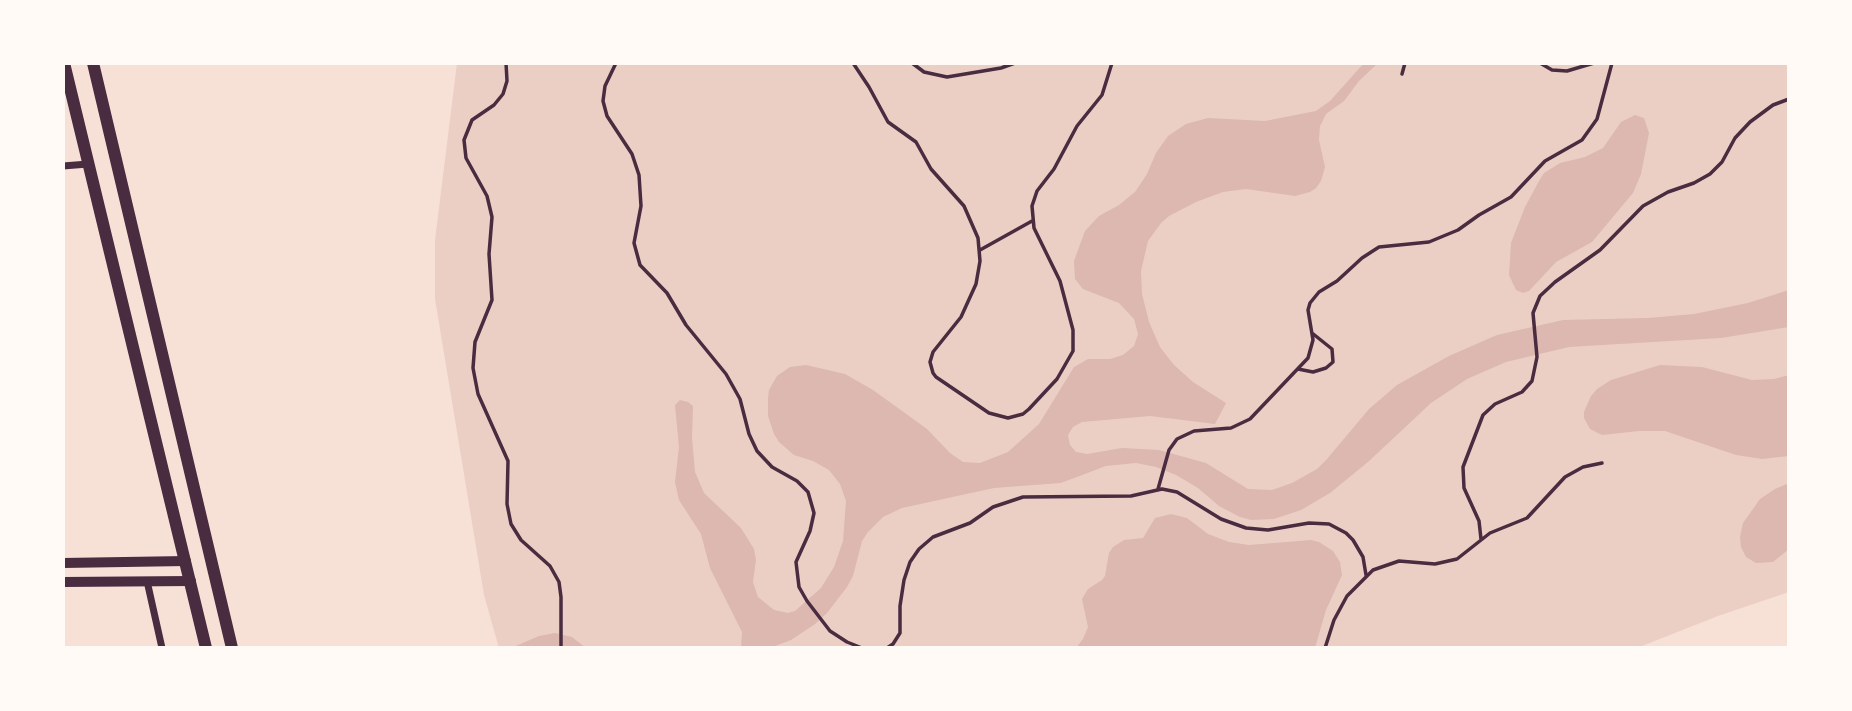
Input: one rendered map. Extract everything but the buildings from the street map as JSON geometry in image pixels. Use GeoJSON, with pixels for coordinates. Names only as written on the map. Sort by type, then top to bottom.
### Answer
{"type":"FeatureCollection","features":[{"type":"Feature","properties":{"kind":"main road"},"geometry":{"type":"LineString","coordinates":[[64,63],[206,648]]}},
{"type":"Feature","properties":{"kind":"main road"},"geometry":{"type":"LineString","coordinates":[[93,63],[232,648]]}},
{"type":"Feature","properties":{"kind":"street"},"geometry":{"type":"LineString","coordinates":[[63,166],[88,164]]}},
{"type":"Feature","properties":{"kind":"street"},"geometry":{"type":"LineString","coordinates":[[63,563],[186,561]]}},
{"type":"Feature","properties":{"kind":"street"},"geometry":{"type":"LineString","coordinates":[[147,581],[162,648]]}},
{"type":"Feature","properties":{"kind":"street"},"geometry":{"type":"LineString","coordinates":[[63,582],[191,581]]}},
{"type":"Feature","properties":{"kind":"lane"},"geometry":{"type":"LineString","coordinates":[[506,63],[507,81],[503,94],[494,105],[472,120],[464,140],[466,158],[487,196],[492,217],[489,254],[492,300],[478,329],[473,368],[478,394],[508,461],[506,504],[510,523],[521,540],[544,558],[556,575],[562,597],[561,648]]}},
{"type":"Feature","properties":{"kind":"lane"},"geometry":{"type":"LineString","coordinates":[[616,63],[605,86],[603,101],[607,116],[632,154],[641,183],[641,206],[634,243],[639,261],[643,269],[667,293],[687,326],[726,374],[740,399],[757,451],[772,467],[803,486],[811,498],[813,521],[798,554],[796,571],[799,587],[822,623],[838,637],[862,648]]}},
{"type":"Feature","properties":{"kind":"lane"},"geometry":{"type":"LineString","coordinates":[[853,63],[870,87],[888,122],[916,142],[931,169],[964,206],[974,227],[980,250],[979,273],[972,296],[961,317],[933,352],[931,367],[936,377],[1001,418],[1016,417],[1029,409],[1057,379],[1071,356],[1073,330],[1056,269],[1032,221],[1034,198],[1058,163],[1077,126],[1102,95],[1112,63]]}},
{"type":"Feature","properties":{"kind":"lane"},"geometry":{"type":"LineString","coordinates":[[912,63],[924,72],[947,77],[1015,63]]}},
{"type":"Feature","properties":{"kind":"lane"},"geometry":{"type":"LineString","coordinates":[[1402,74],[1405,63]]}},
{"type":"Feature","properties":{"kind":"lane"},"geometry":{"type":"LineString","coordinates":[[1539,63],[1552,69],[1567,71],[1594,63]]}},
{"type":"Feature","properties":{"kind":"lane"},"geometry":{"type":"LineString","coordinates":[[1158,489],[1170,450],[1178,439],[1188,433],[1221,430],[1250,419],[1298,369],[1310,353],[1312,333],[1308,310],[1314,297],[1348,273],[1370,251],[1390,244],[1419,244],[1449,235],[1511,197],[1545,162],[1581,141],[1597,119],[1612,63]]}},
{"type":"Feature","properties":{"kind":"lane"},"geometry":{"type":"LineString","coordinates":[[1481,539],[1479,521],[1464,488],[1462,467],[1483,415],[1495,404],[1522,392],[1532,381],[1537,365],[1533,326],[1535,306],[1550,286],[1600,250],[1643,206],[1710,174],[1722,162],[1735,138],[1750,122],[1773,105],[1789,99]]}},
{"type":"Feature","properties":{"kind":"lane"},"geometry":{"type":"LineString","coordinates":[[980,250],[1032,221]]}},
{"type":"Feature","properties":{"kind":"lane"},"geometry":{"type":"LineString","coordinates":[[1298,369],[1313,372],[1334,362],[1332,349],[1312,333]]}},
{"type":"Feature","properties":{"kind":"lane"},"geometry":{"type":"LineString","coordinates":[[1325,648],[1340,608],[1366,575],[1381,566],[1399,561],[1435,564],[1450,562],[1463,555],[1481,539],[1527,519],[1565,477],[1583,467],[1602,463]]}},
{"type":"Feature","properties":{"kind":"lane"},"geometry":{"type":"LineString","coordinates":[[887,648],[900,633],[902,592],[910,562],[919,549],[933,537],[970,523],[993,507],[1013,499],[1039,496],[1131,496],[1158,489],[1177,492],[1221,519],[1246,528],[1268,530],[1319,522],[1346,533],[1359,548],[1366,575]]}},
{"type":"Feature","properties":{"kind":"shaded area"},"geometry":{"type":"Polygon","coordinates":[[[457,63],[1789,63],[1789,592],[1637,648],[499,648],[484,595],[435,299],[435,240],[457,63]]]}},
{"type":"Feature","properties":{"kind":"shaded area"},"geometry":{"type":"Polygon","coordinates":[[[1364,63],[1378,63],[1359,81],[1344,101],[1326,114],[1320,126],[1319,140],[1325,167],[1316,188],[1295,196],[1246,189],[1223,192],[1169,216],[1148,241],[1141,271],[1142,294],[1149,322],[1160,347],[1174,365],[1193,382],[1226,403],[1215,424],[1150,416],[1082,422],[1073,427],[1068,435],[1070,445],[1076,452],[1087,454],[1122,448],[1159,450],[1206,463],[1248,489],[1272,490],[1292,483],[1317,469],[1369,409],[1397,385],[1449,356],[1497,335],[1563,320],[1694,314],[1748,303],[1789,290],[1789,327],[1721,338],[1569,347],[1506,362],[1467,379],[1431,403],[1368,462],[1330,493],[1301,510],[1274,519],[1251,520],[1240,517],[1219,506],[1198,488],[1176,475],[1136,463],[1106,466],[1061,483],[994,488],[902,508],[883,517],[868,532],[862,541],[853,576],[847,587],[815,624],[791,640],[770,648],[741,648],[742,632],[710,568],[701,534],[679,500],[675,482],[679,447],[675,405],[680,400],[693,406],[695,472],[704,493],[741,528],[754,549],[756,560],[753,582],[758,597],[774,610],[788,613],[795,611],[821,588],[834,567],[843,541],[846,501],[840,484],[829,470],[794,455],[774,434],[768,416],[768,398],[769,390],[777,376],[790,367],[806,365],[845,374],[873,390],[927,429],[950,453],[963,462],[980,463],[1008,452],[1039,424],[1074,367],[1088,359],[1110,359],[1123,355],[1134,346],[1138,334],[1134,319],[1119,303],[1083,289],[1075,279],[1074,261],[1085,231],[1099,216],[1135,192],[1168,136],[1186,124],[1208,118],[1265,121],[1316,111],[1330,101],[1364,63]]]}},
{"type":"Feature","properties":{"kind":"shaded area"},"geometry":{"type":"Polygon","coordinates":[[[1635,115],[1644,118],[1649,133],[1641,174],[1633,193],[1592,242],[1556,262],[1529,291],[1523,293],[1516,290],[1509,275],[1511,243],[1525,207],[1544,173],[1560,163],[1585,157],[1603,148],[1621,122],[1635,115]]]}},
{"type":"Feature","properties":{"kind":"shaded area"},"geometry":{"type":"Polygon","coordinates":[[[1660,365],[1702,367],[1752,380],[1789,375],[1789,456],[1762,459],[1736,455],[1665,431],[1602,435],[1590,429],[1584,412],[1597,389],[1611,380],[1660,365]]]}},
{"type":"Feature","properties":{"kind":"shaded area"},"geometry":{"type":"Polygon","coordinates":[[[1789,483],[1789,549],[1773,562],[1756,563],[1746,557],[1741,547],[1743,523],[1760,499],[1789,483]]]}},
{"type":"Feature","properties":{"kind":"shaded area"},"geometry":{"type":"Polygon","coordinates":[[[1171,514],[1187,518],[1208,534],[1229,542],[1249,545],[1311,540],[1333,551],[1340,562],[1342,575],[1326,610],[1315,648],[1076,648],[1088,627],[1082,599],[1088,589],[1105,576],[1109,553],[1113,547],[1124,540],[1143,538],[1155,518],[1171,514]]]}},
{"type":"Feature","properties":{"kind":"shaded area"},"geometry":{"type":"Polygon","coordinates":[[[555,633],[572,637],[586,648],[511,648],[539,636],[555,633]]]}}]}
